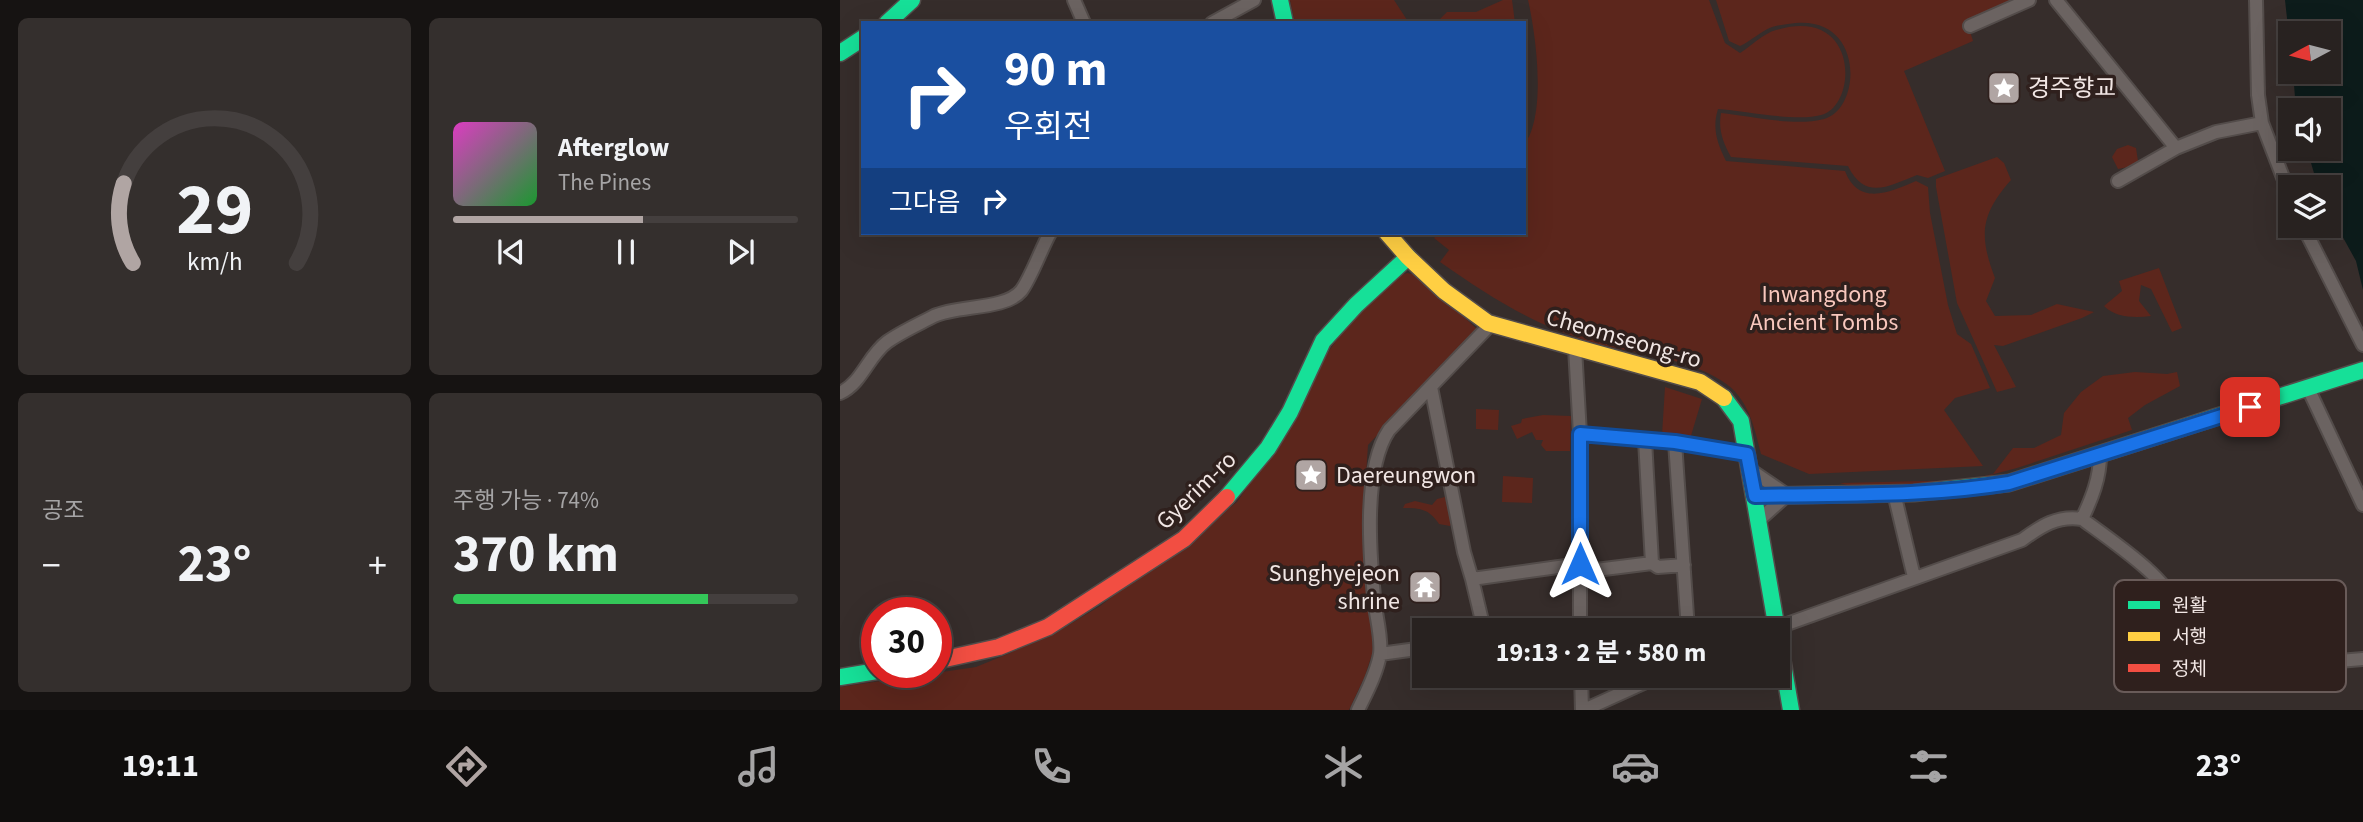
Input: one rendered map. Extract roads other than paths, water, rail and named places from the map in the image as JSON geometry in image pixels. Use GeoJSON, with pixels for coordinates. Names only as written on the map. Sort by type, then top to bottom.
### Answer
{"type":"FeatureCollection","features":[{"type":"Feature","properties":{"kind":"street"},"geometry":{"type":"LineString","coordinates":[[889,21],[912,0]]}},
{"type":"Feature","properties":{"kind":"street"},"geometry":{"type":"LineString","coordinates":[[1074,0],[1083,21]]}},
{"type":"Feature","properties":{"kind":"street"},"geometry":{"type":"LineString","coordinates":[[1216,21],[1254,0]]}},
{"type":"Feature","properties":{"kind":"street"},"geometry":{"type":"LineString","coordinates":[[1280,0],[1284,21]]}},
{"type":"Feature","properties":{"kind":"street"},"geometry":{"type":"LineString","coordinates":[[1970,26],[2029,0]]}},
{"type":"Feature","properties":{"kind":"street"},"geometry":{"type":"LineString","coordinates":[[2056,0],[2176,148]]}},
{"type":"Feature","properties":{"kind":"street"},"geometry":{"type":"LineString","coordinates":[[2256,0],[2258,95],[2262,123],[2282,175]]}},
{"type":"Feature","properties":{"kind":"street"},"geometry":{"type":"LineString","coordinates":[[840,53],[861,39]]}},
{"type":"Feature","properties":{"kind":"street"},"geometry":{"type":"LineString","coordinates":[[2118,181],[2176,148],[2216,132],[2262,123]]}},
{"type":"Feature","properties":{"kind":"street"},"geometry":{"type":"LineString","coordinates":[[840,393],[857,381],[885,343],[935,316],[953,310],[998,303],[1013,297],[1022,290],[1049,235]]}},
{"type":"Feature","properties":{"kind":"street","name":"Cheomseong-ro"},"geometry":{"type":"LineString","coordinates":[[1389,235],[1444,291],[1491,324],[1700,382],[1716,390],[1730,402],[1741,421],[1774,618]]}},
{"type":"Feature","properties":{"kind":"street"},"geometry":{"type":"LineString","coordinates":[[2309,238],[2363,345]]}},
{"type":"Feature","properties":{"kind":"street","name":"Gyerim-ro"},"geometry":{"type":"LineString","coordinates":[[952,657],[999,647],[1048,627],[1184,539],[1228,496],[1268,448],[1290,412],[1323,341],[1356,305],[1408,257]]}},
{"type":"Feature","properties":{"kind":"street"},"geometry":{"type":"LineString","coordinates":[[1358,710],[1380,653],[1370,530],[1373,482],[1381,442],[1389,430],[1491,324]]}},
{"type":"Feature","properties":{"kind":"street"},"geometry":{"type":"LineString","coordinates":[[1575,348],[1580,434],[1580,618]]}},
{"type":"Feature","properties":{"kind":"street"},"geometry":{"type":"LineString","coordinates":[[1755,496],[1894,494],[2009,483],[2363,370]]}},
{"type":"Feature","properties":{"kind":"street"},"geometry":{"type":"LineString","coordinates":[[1431,387],[1464,552],[1481,618]]}},
{"type":"Feature","properties":{"kind":"street"},"geometry":{"type":"LineString","coordinates":[[2308,388],[2363,505]]}},
{"type":"Feature","properties":{"kind":"street"},"geometry":{"type":"LineString","coordinates":[[1580,434],[1675,442],[1748,462],[1787,495]]}},
{"type":"Feature","properties":{"kind":"street"},"geometry":{"type":"LineString","coordinates":[[1645,440],[1652,563]]}},
{"type":"Feature","properties":{"kind":"street"},"geometry":{"type":"LineString","coordinates":[[1675,442],[1687,618]]}},
{"type":"Feature","properties":{"kind":"street"},"geometry":{"type":"LineString","coordinates":[[2082,519],[2100,471],[2100,455]]}},
{"type":"Feature","properties":{"kind":"street"},"geometry":{"type":"LineString","coordinates":[[1894,494],[1914,577]]}},
{"type":"Feature","properties":{"kind":"street"},"geometry":{"type":"LineString","coordinates":[[1759,520],[1787,495]]}},
{"type":"Feature","properties":{"kind":"street"},"geometry":{"type":"LineString","coordinates":[[1790,625],[1914,577],[2022,540],[2054,520],[2069,517],[2082,519],[2149,570],[2157,580]]}},
{"type":"Feature","properties":{"kind":"street"},"geometry":{"type":"LineString","coordinates":[[1472,579],[1652,563],[1658,567],[1684,565]]}},
{"type":"Feature","properties":{"kind":"street"},"geometry":{"type":"LineString","coordinates":[[1380,653],[1412,649]]}},
{"type":"Feature","properties":{"kind":"street"},"geometry":{"type":"LineString","coordinates":[[840,677],[861,674]]}},
{"type":"Feature","properties":{"kind":"street"},"geometry":{"type":"LineString","coordinates":[[1582,688],[1583,710],[1632,688]]}},
{"type":"Feature","properties":{"kind":"street","name":"Cheomseong-ro"},"geometry":{"type":"LineString","coordinates":[[1787,688],[1791,710]]}},
{"type":"Feature","properties":{"kind":"place","name":"경주향교"},"geometry":{"type":"Point","coordinates":[2004,88]}},
{"type":"Feature","properties":{"kind":"place","name":"Daereungwon"},"geometry":{"type":"Point","coordinates":[1311,475]}},
{"type":"Feature","properties":{"kind":"place","name":"Sunghyejeon shrine"},"geometry":{"type":"Point","coordinates":[1425,587]}},
{"type":"Feature","properties":{"kind":"park label","name":"Inwangdong Ancient Tombs"},"geometry":{"type":"Point","coordinates":[1824,308]}}]}
